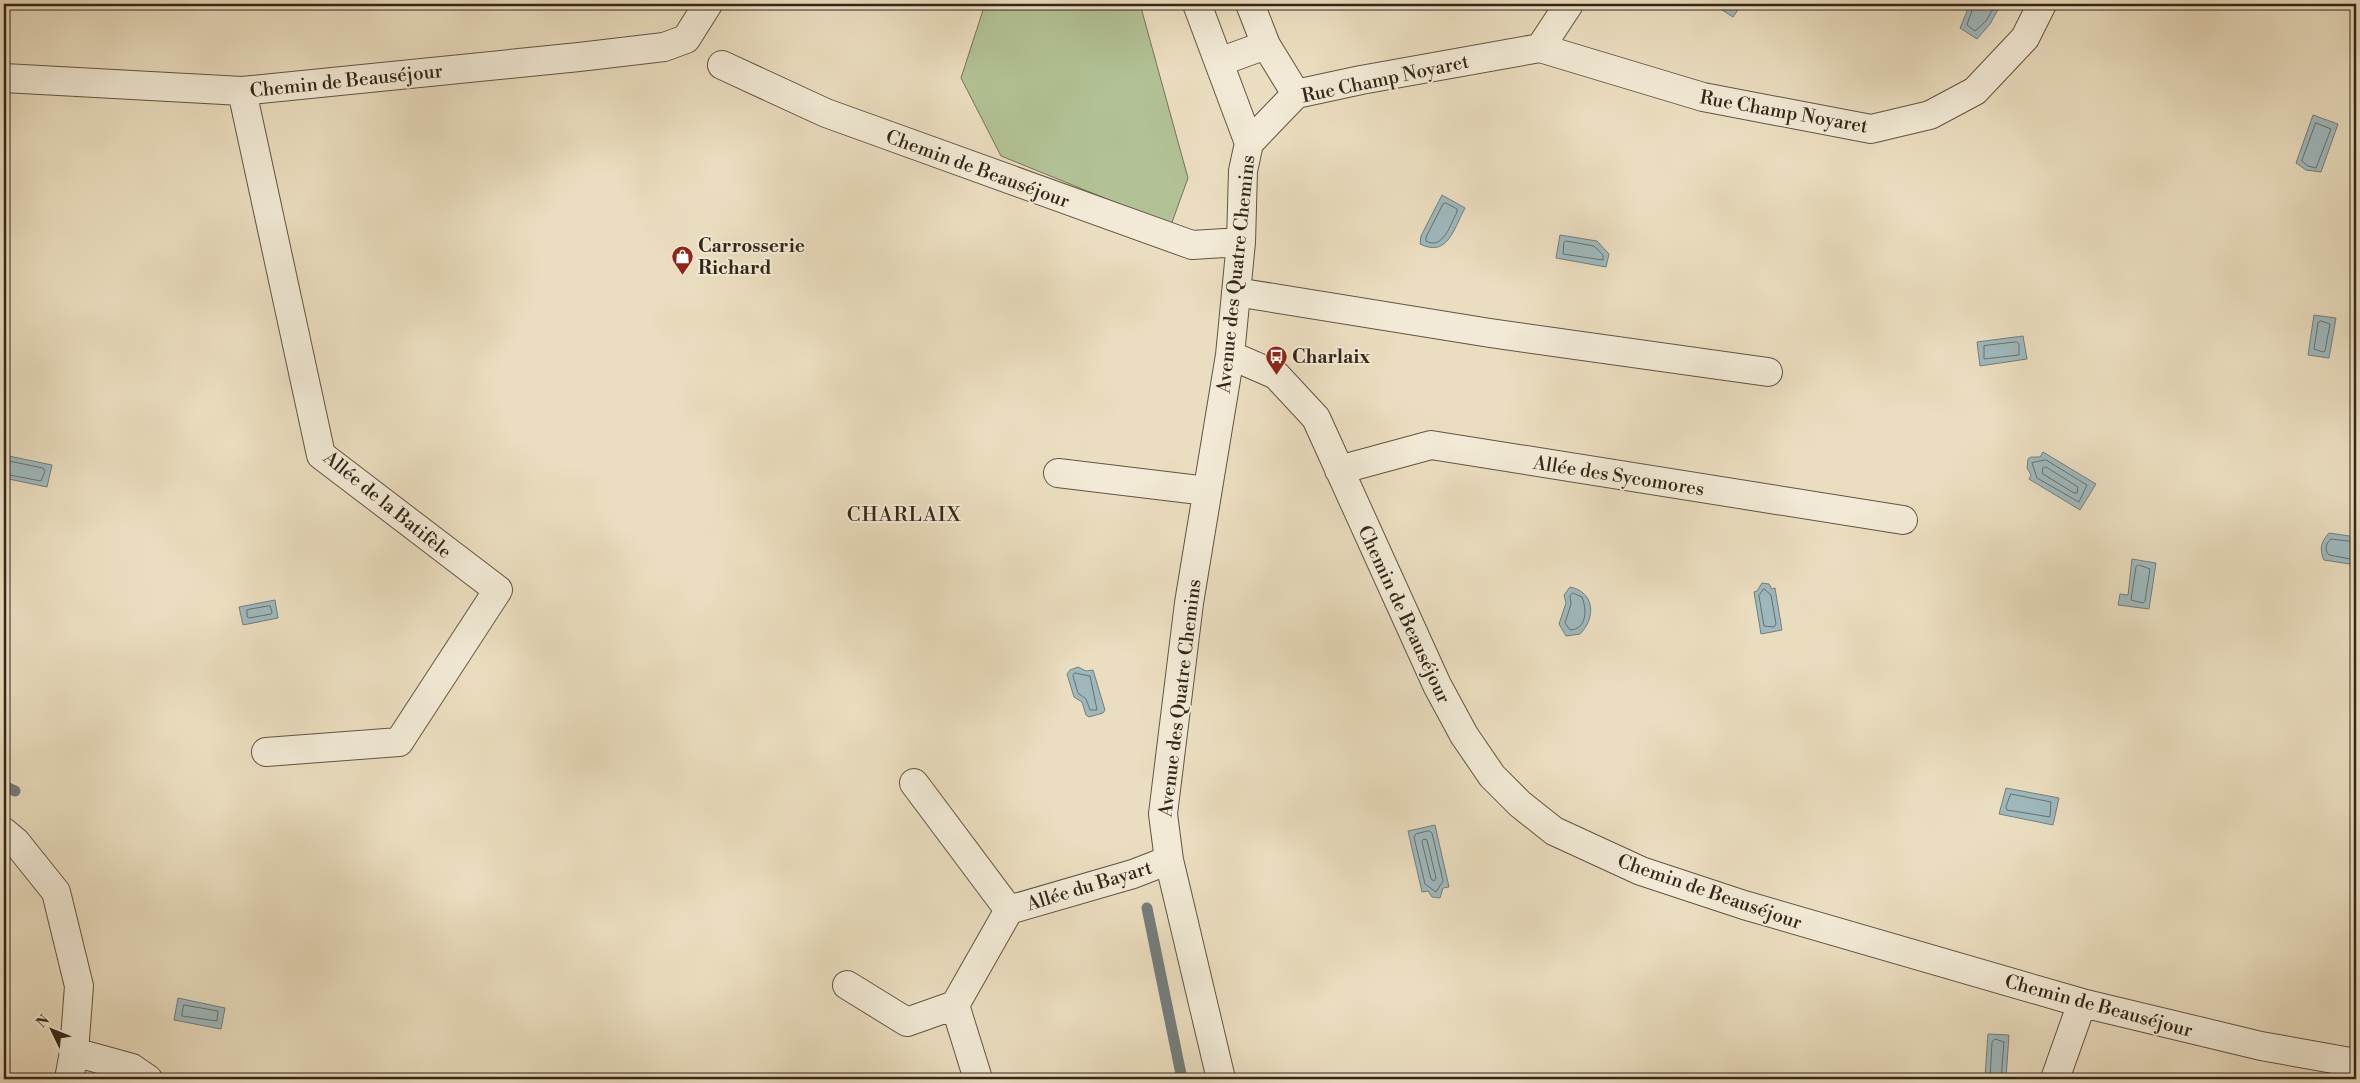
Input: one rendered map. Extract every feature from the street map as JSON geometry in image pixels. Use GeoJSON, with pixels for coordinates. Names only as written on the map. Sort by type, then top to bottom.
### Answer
{"type":"FeatureCollection","features":[{"type":"Feature","properties":{"kind":"street","name":"Chemin de Beauséjour"},"geometry":{"type":"LineString","coordinates":[[4,78],[242,90],[579,57],[664,47],[686,39],[708,4]]}},
{"type":"Feature","properties":{"kind":"street","name":"Avenue des Quatre Chemins"},"geometry":{"type":"LineString","coordinates":[[1197,4],[1250,143],[1243,171],[1241,242],[1230,354],[1189,603],[1163,814],[1169,860],[1222,1079]]}},
{"type":"Feature","properties":{"kind":"street"},"geometry":{"type":"LineString","coordinates":[[1250,4],[1266,45],[1296,94]]}},
{"type":"Feature","properties":{"kind":"street"},"geometry":{"type":"LineString","coordinates":[[1540,48],[1569,4]]}},
{"type":"Feature","properties":{"kind":"street","name":"Rue Champ Noyaret"},"geometry":{"type":"LineString","coordinates":[[1250,143],[1296,94],[1361,80],[1540,48],[1703,97],[1871,129],[1930,116],[1976,91],[2025,38],[2042,4]]}},
{"type":"Feature","properties":{"kind":"street"},"geometry":{"type":"LineString","coordinates":[[1219,62],[1266,45]]}},
{"type":"Feature","properties":{"kind":"street","name":"Chemin de Beauséjour"},"geometry":{"type":"LineString","coordinates":[[722,65],[826,113],[1192,245],[1241,242]]}},
{"type":"Feature","properties":{"kind":"street","name":"Allée de la Batifèle"},"geometry":{"type":"LineString","coordinates":[[242,90],[321,455],[498,590],[399,742],[266,752]]}},
{"type":"Feature","properties":{"kind":"street"},"geometry":{"type":"LineString","coordinates":[[1236,292],[1490,334],[1768,372]]}},
{"type":"Feature","properties":{"kind":"street","name":"Chemin de Beauséjour"},"geometry":{"type":"LineString","coordinates":[[1230,354],[1276,375],[1316,418],[1437,685],[1464,735],[1492,776],[1520,804],[1554,831],[1641,871],[1744,905],[2082,1002],[2261,1046],[2356,1063]]}},
{"type":"Feature","properties":{"kind":"street","name":"Allée des Sycomores"},"geometry":{"type":"LineString","coordinates":[[1339,470],[1431,445],[1902,520]]}},
{"type":"Feature","properties":{"kind":"street"},"geometry":{"type":"LineString","coordinates":[[1058,472],[1207,491]]}},
{"type":"Feature","properties":{"kind":"street","name":"Allée du Bayart"},"geometry":{"type":"LineString","coordinates":[[914,783],[1009,910]]}},
{"type":"Feature","properties":{"kind":"street"},"geometry":{"type":"LineString","coordinates":[[4,832],[16,842],[56,892],[79,986],[74,1052],[69,1079]]}},
{"type":"Feature","properties":{"kind":"street","name":"Allée du Bayart"},"geometry":{"type":"LineString","coordinates":[[954,1005],[1009,910],[1133,874],[1169,860]]}},
{"type":"Feature","properties":{"kind":"street"},"geometry":{"type":"LineString","coordinates":[[847,985],[907,1022],[954,1005],[978,1079]]}},
{"type":"Feature","properties":{"kind":"street"},"geometry":{"type":"LineString","coordinates":[[2055,1079],[2082,1002]]}},
{"type":"Feature","properties":{"kind":"street"},"geometry":{"type":"LineString","coordinates":[[74,1052],[132,1068],[148,1079]]}},
{"type":"Feature","properties":{"kind":"green space"},"geometry":{"type":"Polygon","coordinates":[[[985,4],[1140,4],[1188,178],[1171,225],[1001,156],[961,78],[985,4]]]}},
{"type":"Feature","properties":{"kind":"water"},"geometry":{"type":"Polygon","coordinates":[[[1713,4],[1742,4],[1733,17],[1713,4]]]}},
{"type":"Feature","properties":{"kind":"water"},"geometry":{"type":"Polygon","coordinates":[[[1970,4],[2001,4],[1990,24],[1977,39],[1960,28],[1970,4]]]}},
{"type":"Feature","properties":{"kind":"water"},"geometry":{"type":"Polygon","coordinates":[[[2313,115],[2338,124],[2321,172],[2306,170],[2296,163],[2313,115]]]}},
{"type":"Feature","properties":{"kind":"water"},"geometry":{"type":"Polygon","coordinates":[[[1442,195],[1465,208],[1449,239],[1444,244],[1430,247],[1420,244],[1421,236],[1442,195]]]}},
{"type":"Feature","properties":{"kind":"water"},"geometry":{"type":"Polygon","coordinates":[[[1560,235],[1597,241],[1609,254],[1606,267],[1556,258],[1560,235]]]}},
{"type":"Feature","properties":{"kind":"water"},"geometry":{"type":"Polygon","coordinates":[[[2314,315],[2336,318],[2329,358],[2308,355],[2314,315]]]}},
{"type":"Feature","properties":{"kind":"water"},"geometry":{"type":"Polygon","coordinates":[[[2023,336],[2027,359],[1980,366],[1977,342],[2023,336]]]}},
{"type":"Feature","properties":{"kind":"water"},"geometry":{"type":"Polygon","coordinates":[[[2043,452],[2096,484],[2080,510],[2029,479],[2031,475],[2027,468],[2028,459],[2040,457],[2043,452]]]}},
{"type":"Feature","properties":{"kind":"water"},"geometry":{"type":"Polygon","coordinates":[[[4,455],[52,465],[47,487],[4,478],[4,455]]]}},
{"type":"Feature","properties":{"kind":"water"},"geometry":{"type":"Polygon","coordinates":[[[2329,533],[2356,537],[2356,565],[2324,560],[2322,546],[2324,539],[2329,533]]]}},
{"type":"Feature","properties":{"kind":"water"},"geometry":{"type":"Polygon","coordinates":[[[2132,559],[2156,563],[2149,609],[2118,605],[2120,594],[2128,595],[2132,559]]]}},
{"type":"Feature","properties":{"kind":"water"},"geometry":{"type":"Polygon","coordinates":[[[1762,583],[1769,584],[1772,589],[1775,588],[1782,630],[1761,634],[1754,592],[1757,591],[1762,583]]]}},
{"type":"Feature","properties":{"kind":"water"},"geometry":{"type":"Polygon","coordinates":[[[1570,587],[1584,594],[1590,606],[1590,613],[1589,621],[1580,634],[1566,636],[1559,624],[1566,603],[1564,595],[1570,587]]]}},
{"type":"Feature","properties":{"kind":"water"},"geometry":{"type":"Polygon","coordinates":[[[275,600],[278,618],[243,625],[239,607],[275,600]]]}},
{"type":"Feature","properties":{"kind":"water"},"geometry":{"type":"Polygon","coordinates":[[[1078,667],[1086,671],[1093,670],[1105,710],[1103,713],[1089,717],[1086,715],[1082,702],[1074,697],[1067,674],[1070,670],[1078,667]]]}},
{"type":"Feature","properties":{"kind":"water"},"geometry":{"type":"Polygon","coordinates":[[[2006,788],[2059,798],[2053,825],[1999,814],[2006,788]]]}},
{"type":"Feature","properties":{"kind":"water"},"geometry":{"type":"Polygon","coordinates":[[[1435,825],[1449,887],[1443,888],[1440,898],[1432,897],[1428,891],[1422,892],[1408,831],[1435,825]]]}},
{"type":"Feature","properties":{"kind":"water"},"geometry":{"type":"Polygon","coordinates":[[[178,998],[225,1008],[221,1029],[174,1020],[178,998]]]}},
{"type":"Feature","properties":{"kind":"water"},"geometry":{"type":"Polygon","coordinates":[[[1988,1034],[2009,1035],[2006,1078],[1989,1079],[1985,1077],[1988,1034]]]}},
{"type":"Feature","properties":{"kind":"waterway"},"geometry":{"type":"LineString","coordinates":[[4,786],[15,791]]}},
{"type":"Feature","properties":{"kind":"waterway"},"geometry":{"type":"LineString","coordinates":[[1147,908],[1182,1079]]}},
{"type":"Feature","properties":{"kind":"place","name":"Carrosserie Richard"},"geometry":{"type":"Point","coordinates":[682,275]}},
{"type":"Feature","properties":{"kind":"place","name":"Charlaix"},"geometry":{"type":"Point","coordinates":[1276,375]}},
{"type":"Feature","properties":{"kind":"district","name":"CHARLAIX"},"geometry":{"type":"Point","coordinates":[904,514]}}]}
